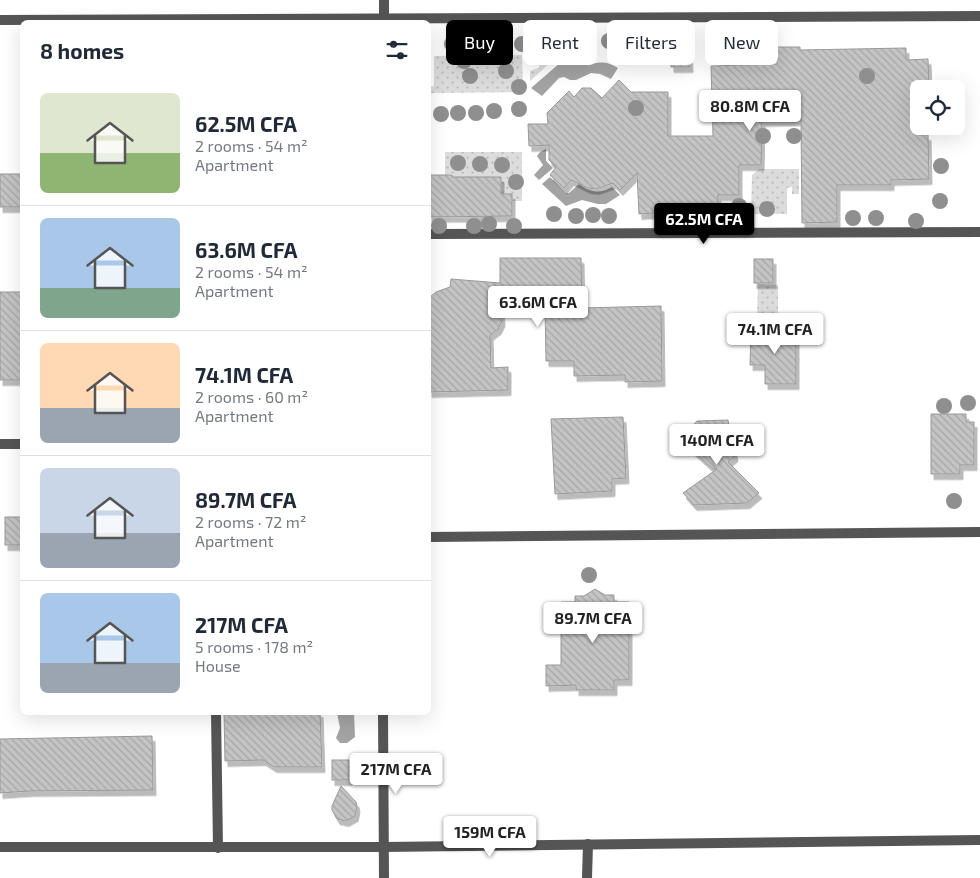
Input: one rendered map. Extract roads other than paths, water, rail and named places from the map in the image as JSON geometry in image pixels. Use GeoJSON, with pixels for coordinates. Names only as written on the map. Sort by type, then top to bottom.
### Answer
{"type":"FeatureCollection","features":[{"type":"Feature","properties":{"kind":"street"},"geometry":{"type":"LineString","coordinates":[[384,0],[384,20],[980,16]]}},
{"type":"Feature","properties":{"kind":"street"},"geometry":{"type":"LineString","coordinates":[[0,20],[20,20]]}},
{"type":"Feature","properties":{"kind":"street"},"geometry":{"type":"LineString","coordinates":[[431,234],[980,232]]}},
{"type":"Feature","properties":{"kind":"street"},"geometry":{"type":"LineString","coordinates":[[0,444],[20,444]]}},
{"type":"Feature","properties":{"kind":"street"},"geometry":{"type":"LineString","coordinates":[[431,537],[980,532]]}},
{"type":"Feature","properties":{"kind":"street"},"geometry":{"type":"LineString","coordinates":[[216,715],[218,848]]}},
{"type":"Feature","properties":{"kind":"street"},"geometry":{"type":"LineString","coordinates":[[383,715],[384,878]]}},
{"type":"Feature","properties":{"kind":"street"},"geometry":{"type":"LineString","coordinates":[[0,847],[383,847],[980,840]]}},
{"type":"Feature","properties":{"kind":"street"},"geometry":{"type":"LineString","coordinates":[[587,878],[588,844]]}}]}
